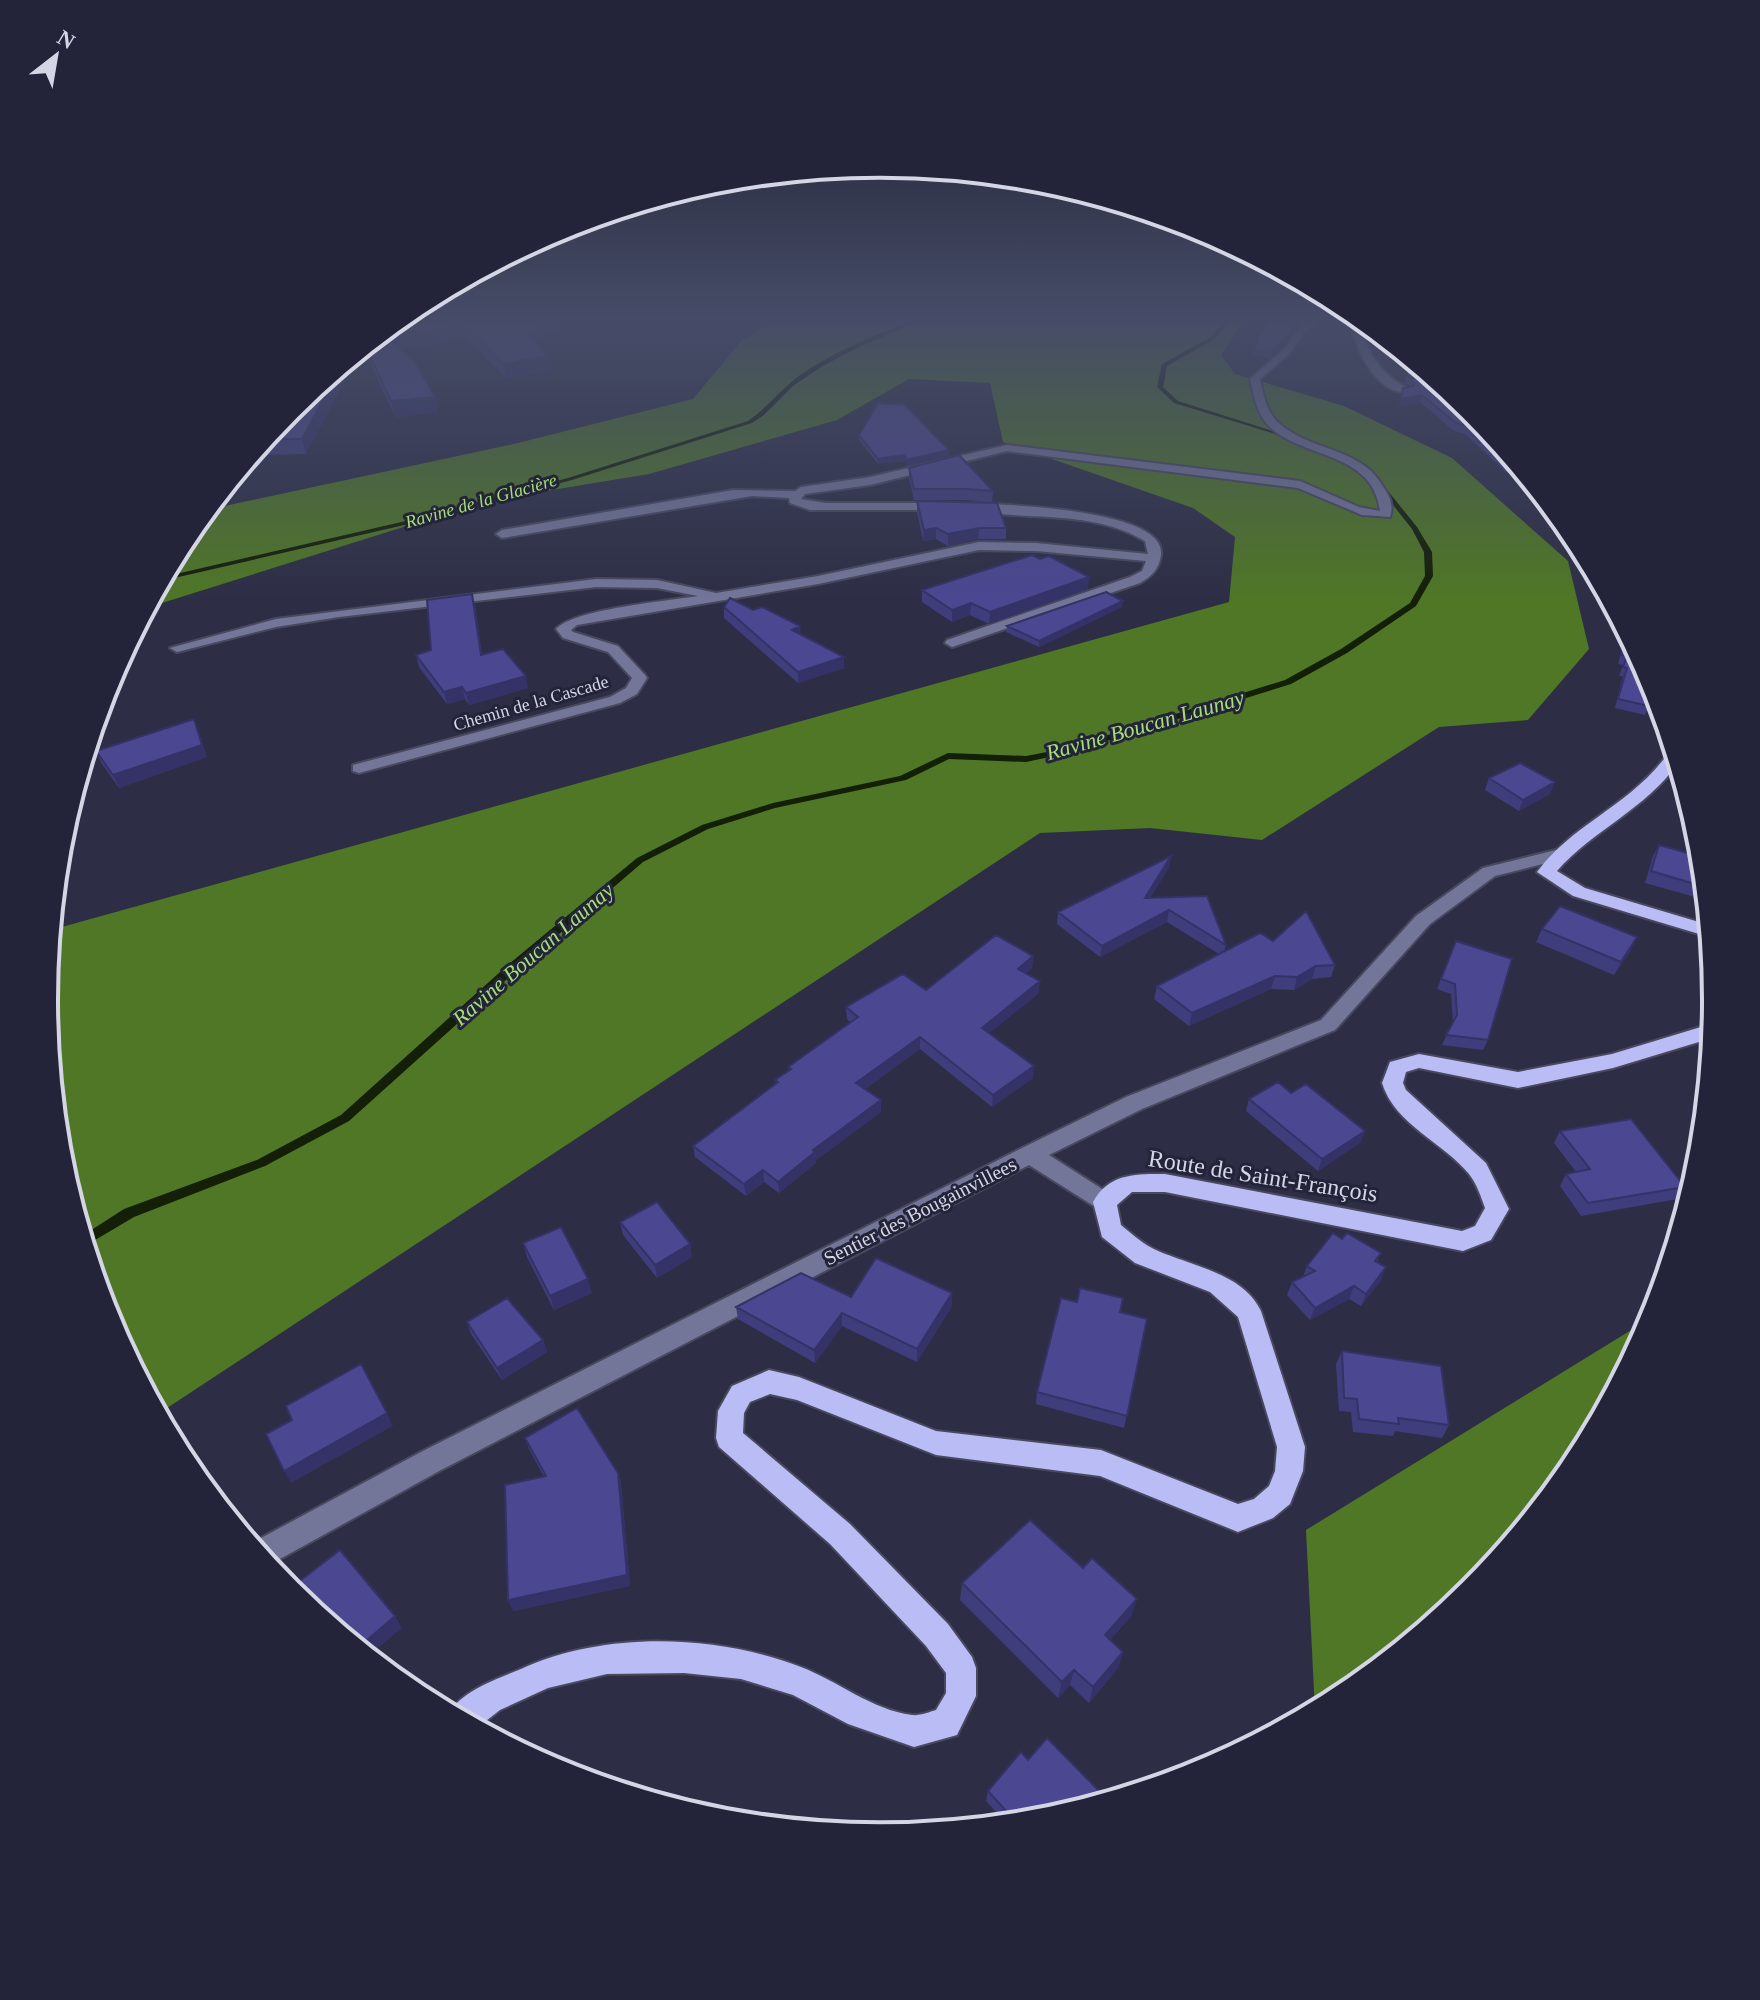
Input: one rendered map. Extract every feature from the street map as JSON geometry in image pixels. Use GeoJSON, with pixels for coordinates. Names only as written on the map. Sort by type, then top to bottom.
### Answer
{"type":"FeatureCollection","features":[{"type":"Feature","properties":{"kind":"main road"},"geometry":{"type":"LineString","coordinates":[[1668,768],[1626,810],[1560,854],[1546,872],[1579,892],[1698,928]]}},
{"type":"Feature","properties":{"kind":"main road","name":"Route de Saint-François"},"geometry":{"type":"LineString","coordinates":[[1105,1202],[1127,1183],[1165,1183],[1463,1241],[1483,1233],[1497,1209],[1478,1169],[1448,1138],[1403,1106],[1393,1085],[1397,1067],[1419,1061],[1518,1080],[1613,1061],[1701,1034]]}},
{"type":"Feature","properties":{"kind":"main road"},"geometry":{"type":"LineString","coordinates":[[471,1713],[489,1699],[546,1673],[607,1659],[684,1658],[741,1664],[798,1681],[859,1713],[914,1731],[946,1724],[961,1696],[961,1668],[937,1635],[840,1534],[729,1438],[731,1411],[741,1394],[769,1382],[799,1389],[936,1443],[1101,1463],[1238,1518],[1263,1509],[1280,1495],[1289,1471],[1291,1447],[1249,1311],[1219,1285],[1144,1256],[1110,1230],[1105,1202]]}},
{"type":"Feature","properties":{"kind":"street"},"geometry":{"type":"LineString","coordinates":[[502,534],[733,494],[796,495],[815,488],[870,481],[1007,448],[1300,485],[1332,497],[1356,511],[1386,514],[1388,510],[1380,485],[1368,469],[1340,455],[1296,442],[1265,415]]}},
{"type":"Feature","properties":{"kind":"street"},"geometry":{"type":"LineString","coordinates":[[796,495],[794,500],[799,503],[826,507],[966,507],[1067,515],[1127,528],[1150,537],[1155,546],[1148,573],[1135,580],[952,643]]}},
{"type":"Feature","properties":{"kind":"street","name":"Chemin de la Cascade"},"geometry":{"type":"LineString","coordinates":[[359,768],[615,700],[632,691],[640,678],[613,649],[568,635],[563,629],[572,622],[724,597],[979,546],[1154,558]]}},
{"type":"Feature","properties":{"kind":"street","name":"Chemin de la Cascade"},"geometry":{"type":"LineString","coordinates":[[177,648],[276,623],[339,613],[596,583],[657,584],[724,597]]}},
{"type":"Feature","properties":{"kind":"street","name":"Sentier des Bougainvillees"},"geometry":{"type":"LineString","coordinates":[[269,1549],[431,1461],[1030,1154],[1134,1103],[1328,1025],[1423,920],[1489,872],[1560,854]]}},
{"type":"Feature","properties":{"kind":"street"},"geometry":{"type":"LineString","coordinates":[[1030,1154],[1105,1202]]}},
{"type":"Feature","properties":{"kind":"green space"},"geometry":{"type":"Polygon","coordinates":[[[628,415],[845,415],[649,474],[486,501],[160,604],[223,506],[518,443],[628,415]]]}},
{"type":"Feature","properties":{"kind":"green space"},"geometry":{"type":"Polygon","coordinates":[[[997,415],[1363,415],[1452,458],[1568,561],[1589,649],[1528,720],[1439,727],[1262,840],[1150,828],[1040,833],[167,1408],[121,1315],[86,1213],[74,1160],[60,1054],[58,1000],[62,927],[1229,602],[1235,537],[1193,508],[1003,442],[997,415]]]}},
{"type":"Feature","properties":{"kind":"green space"},"geometry":{"type":"Polygon","coordinates":[[[1633,1329],[1592,1411],[1563,1457],[1498,1542],[1422,1618],[1380,1652],[1314,1697],[1306,1530],[1633,1329]]]}},
{"type":"Feature","properties":{"kind":"building"},"geometry":{"type":"Polygon","coordinates":[[[303,415],[315,415],[302,439],[280,439],[303,415]]]}},
{"type":"Feature","properties":{"kind":"building"},"geometry":{"type":"Polygon","coordinates":[[[871,415],[915,415],[949,450],[906,460],[905,455],[878,459],[859,435],[871,415]]]}},
{"type":"Feature","properties":{"kind":"building"},"geometry":{"type":"Polygon","coordinates":[[[1447,415],[1457,415],[1472,430],[1467,426],[1456,423],[1447,415]]]}},
{"type":"Feature","properties":{"kind":"building"},"geometry":{"type":"Polygon","coordinates":[[[959,455],[993,491],[914,489],[909,468],[959,455]]]}},
{"type":"Feature","properties":{"kind":"building"},"geometry":{"type":"Polygon","coordinates":[[[917,501],[997,503],[1006,528],[979,528],[948,534],[936,528],[924,530],[917,501]]]}},
{"type":"Feature","properties":{"kind":"building"},"geometry":{"type":"Polygon","coordinates":[[[1032,555],[1040,559],[1049,556],[1089,577],[990,612],[971,603],[952,610],[922,590],[1032,555]]]}},
{"type":"Feature","properties":{"kind":"building"},"geometry":{"type":"Polygon","coordinates":[[[1106,592],[1123,601],[1039,641],[1007,626],[1106,592]]]}},
{"type":"Feature","properties":{"kind":"building"},"geometry":{"type":"Polygon","coordinates":[[[472,594],[481,655],[503,649],[526,676],[466,693],[462,687],[444,692],[416,655],[431,650],[427,600],[472,594]]]}},
{"type":"Feature","properties":{"kind":"building"},"geometry":{"type":"Polygon","coordinates":[[[730,598],[753,610],[762,607],[800,626],[792,630],[844,657],[798,672],[724,607],[730,598]]]}},
{"type":"Feature","properties":{"kind":"building"},"geometry":{"type":"Polygon","coordinates":[[[1627,657],[1647,705],[1618,699],[1627,668],[1623,667],[1627,657]]]}},
{"type":"Feature","properties":{"kind":"building"},"geometry":{"type":"Polygon","coordinates":[[[194,719],[202,745],[113,775],[97,751],[194,719]]]}},
{"type":"Feature","properties":{"kind":"building"},"geometry":{"type":"Polygon","coordinates":[[[1520,763],[1555,782],[1523,800],[1489,778],[1520,763]]]}},
{"type":"Feature","properties":{"kind":"building"},"geometry":{"type":"Polygon","coordinates":[[[1659,845],[1688,853],[1693,884],[1651,871],[1659,845]]]}},
{"type":"Feature","properties":{"kind":"building"},"geometry":{"type":"Polygon","coordinates":[[[1171,856],[1145,898],[1207,896],[1226,945],[1169,910],[1102,946],[1058,912],[1171,856]]]}},
{"type":"Feature","properties":{"kind":"building"},"geometry":{"type":"Polygon","coordinates":[[[1560,906],[1637,937],[1621,962],[1542,929],[1560,906]]]}},
{"type":"Feature","properties":{"kind":"building"},"geometry":{"type":"Polygon","coordinates":[[[1306,911],[1335,965],[1316,966],[1297,977],[1275,976],[1192,1013],[1157,986],[1260,933],[1273,941],[1306,911]]]}},
{"type":"Feature","properties":{"kind":"building"},"geometry":{"type":"Polygon","coordinates":[[[996,935],[1033,956],[1018,969],[1040,981],[982,1028],[1034,1066],[993,1095],[920,1037],[856,1083],[881,1100],[813,1150],[815,1152],[778,1182],[763,1170],[744,1184],[693,1146],[778,1082],[775,1080],[791,1069],[788,1067],[858,1017],[846,1007],[903,974],[926,990],[996,935]]]}},
{"type":"Feature","properties":{"kind":"building"},"geometry":{"type":"Polygon","coordinates":[[[1456,941],[1512,959],[1488,1040],[1446,1035],[1457,1015],[1455,984],[1441,979],[1456,941]]]}},
{"type":"Feature","properties":{"kind":"building"},"geometry":{"type":"Polygon","coordinates":[[[1278,1082],[1291,1093],[1306,1084],[1365,1131],[1322,1159],[1249,1099],[1278,1082]]]}},
{"type":"Feature","properties":{"kind":"building"},"geometry":{"type":"Polygon","coordinates":[[[1631,1119],[1681,1182],[1680,1188],[1588,1203],[1566,1174],[1590,1169],[1560,1131],[1631,1119]]]}},
{"type":"Feature","properties":{"kind":"building"},"geometry":{"type":"Polygon","coordinates":[[[657,1202],[690,1244],[655,1265],[620,1222],[657,1202]]]}},
{"type":"Feature","properties":{"kind":"building"},"geometry":{"type":"Polygon","coordinates":[[[561,1227],[588,1279],[550,1296],[523,1243],[561,1227]]]}},
{"type":"Feature","properties":{"kind":"building"},"geometry":{"type":"Polygon","coordinates":[[[1333,1233],[1342,1239],[1347,1233],[1381,1253],[1375,1261],[1386,1267],[1366,1294],[1354,1286],[1315,1308],[1292,1282],[1315,1271],[1307,1266],[1333,1233]]]}},
{"type":"Feature","properties":{"kind":"building"},"geometry":{"type":"Polygon","coordinates":[[[876,1258],[952,1293],[917,1349],[842,1313],[814,1350],[736,1307],[801,1273],[851,1297],[876,1258]]]}},
{"type":"Feature","properties":{"kind":"building"},"geometry":{"type":"Polygon","coordinates":[[[1080,1288],[1123,1298],[1120,1312],[1147,1319],[1127,1416],[1037,1392],[1061,1298],[1077,1302],[1080,1288]]]}},
{"type":"Feature","properties":{"kind":"building"},"geometry":{"type":"Polygon","coordinates":[[[507,1298],[543,1340],[497,1368],[467,1322],[507,1298]]]}},
{"type":"Feature","properties":{"kind":"building"},"geometry":{"type":"Polygon","coordinates":[[[1342,1351],[1441,1366],[1449,1425],[1398,1418],[1399,1424],[1359,1419],[1357,1399],[1344,1398],[1342,1351]]]}},
{"type":"Feature","properties":{"kind":"building"},"geometry":{"type":"Polygon","coordinates":[[[361,1364],[387,1413],[284,1471],[266,1434],[292,1420],[286,1406],[361,1364]]]}},
{"type":"Feature","properties":{"kind":"building"},"geometry":{"type":"Polygon","coordinates":[[[577,1408],[618,1473],[627,1575],[508,1600],[505,1485],[546,1476],[525,1438],[577,1408]]]}},
{"type":"Feature","properties":{"kind":"building"},"geometry":{"type":"Polygon","coordinates":[[[1030,1520],[1083,1568],[1092,1558],[1137,1599],[1105,1635],[1123,1652],[1093,1687],[1074,1670],[1062,1682],[962,1583],[1030,1520]]]}},
{"type":"Feature","properties":{"kind":"building"},"geometry":{"type":"Polygon","coordinates":[[[340,1550],[395,1616],[366,1641],[299,1581],[340,1550]]]}},
{"type":"Feature","properties":{"kind":"building"},"geometry":{"type":"Polygon","coordinates":[[[1047,1738],[1100,1792],[1007,1812],[988,1791],[1021,1752],[1028,1760],[1047,1738]]]}},
{"type":"Feature","properties":{"kind":"waterway","name":"Ravine de la Glacière"},"geometry":{"type":"LineString","coordinates":[[176,576],[411,522],[570,479],[750,422],[759,415]]}},
{"type":"Feature","properties":{"kind":"waterway","name":"Ravine Boucan Launay"},"geometry":{"type":"LineString","coordinates":[[1218,415],[1296,440]]}},
{"type":"Feature","properties":{"kind":"waterway","name":"Ravine Boucan Launay"},"geometry":{"type":"LineString","coordinates":[[93,1235],[129,1213],[261,1163],[345,1118],[513,967],[640,860],[705,827],[773,806],[903,778],[948,756],[1026,759],[1065,751],[1288,682],[1344,651],[1413,604],[1429,576],[1428,552],[1415,528],[1365,466],[1350,458]]}}]}
